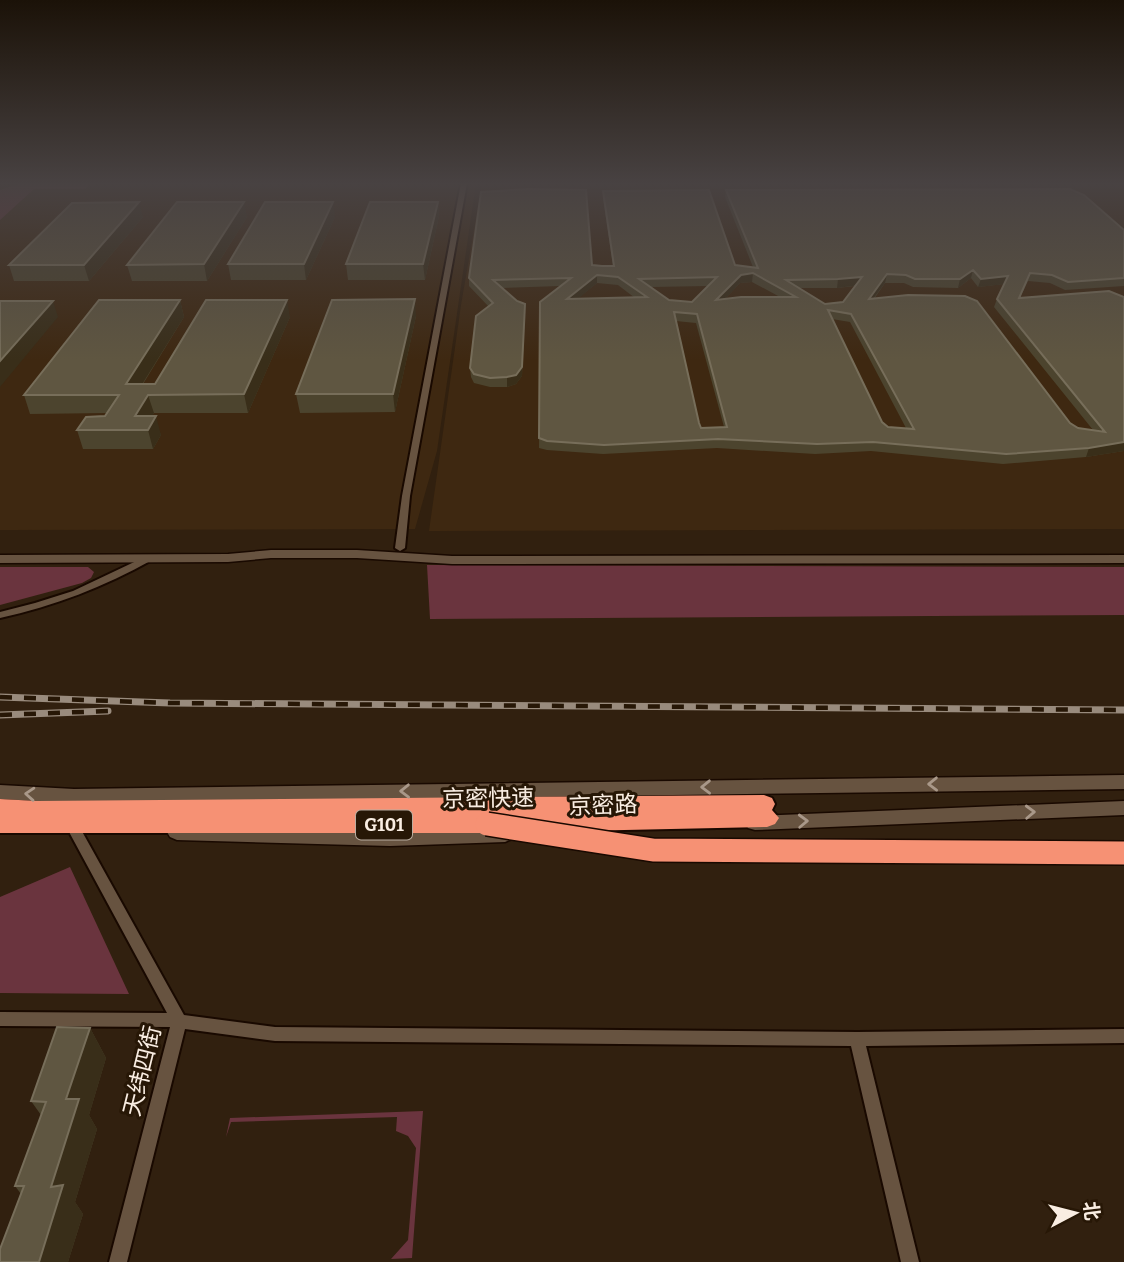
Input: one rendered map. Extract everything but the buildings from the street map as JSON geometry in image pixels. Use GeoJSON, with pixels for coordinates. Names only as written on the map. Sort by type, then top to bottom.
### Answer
{"type":"FeatureCollection","features":[{"type":"Feature","properties":{"kind":"highway","name":"京密快速"},"geometry":{"type":"LineString","coordinates":[[0,808],[766,811],[487,824],[0,826]]}},
{"type":"Feature","properties":{"kind":"highway"},"geometry":{"type":"LineString","coordinates":[[487,824],[653,850],[1124,853]]}},
{"type":"Feature","properties":{"kind":"street"},"geometry":{"type":"LineString","coordinates":[[400,548],[406,496],[453,242]]}},
{"type":"Feature","properties":{"kind":"street"},"geometry":{"type":"LineString","coordinates":[[0,548],[1124,549]]}},
{"type":"Feature","properties":{"kind":"street"},"geometry":{"type":"LineString","coordinates":[[0,559],[358,554],[453,560],[1124,559]]}},
{"type":"Feature","properties":{"kind":"street"},"geometry":{"type":"LineString","coordinates":[[0,615],[76,593],[117,576],[149,558]]}},
{"type":"Feature","properties":{"kind":"street","name":"京密路"},"geometry":{"type":"LineString","coordinates":[[0,792],[74,796],[1124,782]]}},
{"type":"Feature","properties":{"kind":"street","name":"京密路"},"geometry":{"type":"LineString","coordinates":[[0,826],[390,838],[1124,808]]}},
{"type":"Feature","properties":{"kind":"street","name":"天纬四街"},"geometry":{"type":"LineString","coordinates":[[74,830],[179,1021],[118,1262]]}},
{"type":"Feature","properties":{"kind":"street"},"geometry":{"type":"LineString","coordinates":[[0,1019],[179,1021],[275,1034],[857,1039],[1124,1037]]}},
{"type":"Feature","properties":{"kind":"street"},"geometry":{"type":"LineString","coordinates":[[857,1039],[910,1262]]}},
{"type":"Feature","properties":{"kind":"shaded area"},"geometry":{"type":"Polygon","coordinates":[[[0,242],[467,242],[437,451],[415,529],[0,530],[0,242]]]}},
{"type":"Feature","properties":{"kind":"shaded area"},"geometry":{"type":"Polygon","coordinates":[[[472,242],[1124,242],[1124,529],[429,531],[472,242]]]}},
{"type":"Feature","properties":{"kind":"shaded area"},"geometry":{"type":"Polygon","coordinates":[[[427,565],[1124,567],[1124,615],[430,619],[427,565]]]}},
{"type":"Feature","properties":{"kind":"shaded area"},"geometry":{"type":"Polygon","coordinates":[[[0,567],[88,567],[94,572],[91,578],[82,583],[0,605],[0,567]]]}},
{"type":"Feature","properties":{"kind":"shaded area"},"geometry":{"type":"Polygon","coordinates":[[[70,867],[129,994],[0,993],[0,897],[70,867]]]}},
{"type":"Feature","properties":{"kind":"shaded area"},"geometry":{"type":"Polygon","coordinates":[[[423,1111],[412,1258],[391,1259],[408,1240],[416,1148],[408,1136],[396,1131],[397,1117],[231,1122],[226,1137],[230,1118],[423,1111]]]}},
{"type":"Feature","properties":{"kind":"railway"},"geometry":{"type":"LineString","coordinates":[[0,697],[170,703],[1124,710]]}},
{"type":"Feature","properties":{"kind":"railway"},"geometry":{"type":"LineString","coordinates":[[0,715],[108,711]]}}]}
